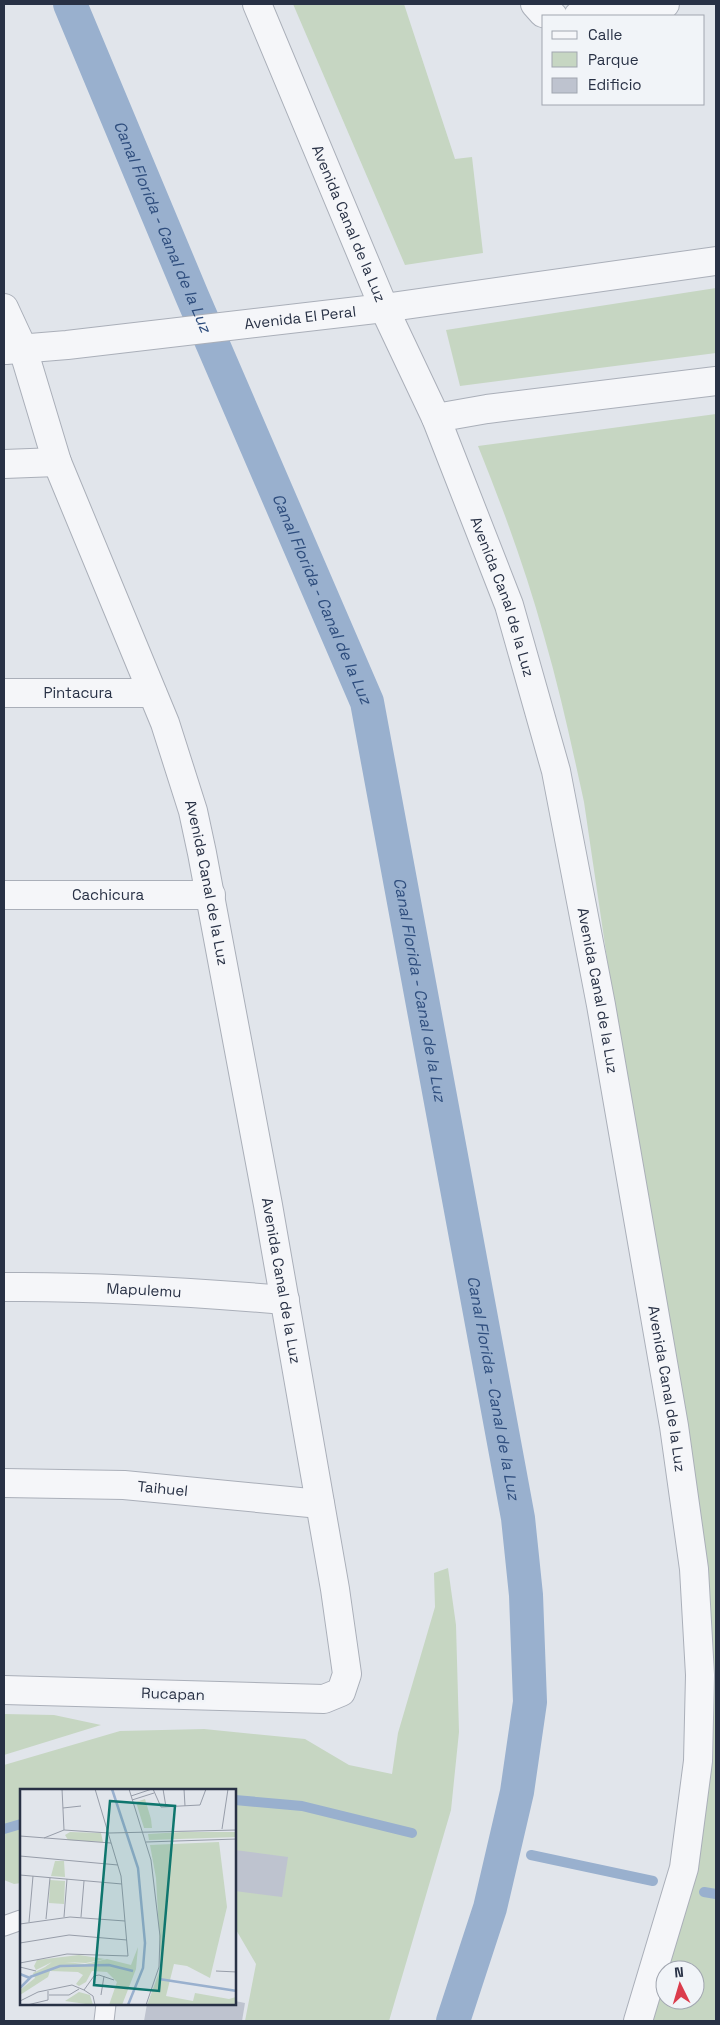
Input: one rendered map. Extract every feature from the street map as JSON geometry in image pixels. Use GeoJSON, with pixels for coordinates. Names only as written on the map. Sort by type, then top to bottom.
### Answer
{"type":"FeatureCollection","features":[{"type":"Feature","properties":{"kind":"street","name":"Avenida Canal de la Luz"},"geometry":{"type":"LineString","coordinates":[[258,4],[384,308],[436,418],[509,605],[556,771],[601,1005],[674,1426],[694,1569],[700,1675],[698,1761],[684,1868],[638,2021]]}},
{"type":"Feature","properties":{"kind":"street"},"geometry":{"type":"LineString","coordinates":[[582,15],[614,7],[665,4]]}},
{"type":"Feature","properties":{"kind":"street","name":"Avenida El Peral"},"geometry":{"type":"LineString","coordinates":[[13,350],[384,308],[716,261]]}},
{"type":"Feature","properties":{"kind":"street","name":"Avenida Canal de la Luz"},"geometry":{"type":"LineString","coordinates":[[4,308],[13,350],[57,462],[165,723],[193,811],[211,895],[320,1504],[347,1674],[341,1692]]}},
{"type":"Feature","properties":{"kind":"street"},"geometry":{"type":"LineString","coordinates":[[436,418],[488,409],[716,381]]}},
{"type":"Feature","properties":{"kind":"street"},"geometry":{"type":"LineString","coordinates":[[4,464],[57,462]]}},
{"type":"Feature","properties":{"kind":"street","name":"Pintacura"},"geometry":{"type":"LineString","coordinates":[[4,693],[152,693]]}},
{"type":"Feature","properties":{"kind":"street","name":"Cachicura"},"geometry":{"type":"LineString","coordinates":[[4,895],[211,895]]}},
{"type":"Feature","properties":{"kind":"street","name":"Mapulemu"},"geometry":{"type":"LineString","coordinates":[[4,1287],[125,1288],[205,1292],[285,1300]]}},
{"type":"Feature","properties":{"kind":"street","name":"Taihuel"},"geometry":{"type":"LineString","coordinates":[[4,1483],[124,1485],[320,1504]]}},
{"type":"Feature","properties":{"kind":"street","name":"Rucapan"},"geometry":{"type":"LineString","coordinates":[[4,1690],[324,1699],[341,1692]]}},
{"type":"Feature","properties":{"kind":"lane"},"geometry":{"type":"LineString","coordinates":[[4,1926],[20,1920]]}},
{"type":"Feature","properties":{"kind":"lane"},"geometry":{"type":"LineString","coordinates":[[104,2021],[106,2005]]}},
{"type":"Feature","properties":{"kind":"green space"},"geometry":{"type":"Polygon","coordinates":[[[293,4],[404,4],[455,159],[472,157],[483,253],[405,265],[293,4]]]}},
{"type":"Feature","properties":{"kind":"green space"},"geometry":{"type":"Polygon","coordinates":[[[716,288],[716,353],[460,386],[446,330],[716,288]]]}},
{"type":"Feature","properties":{"kind":"green space"},"geometry":{"type":"Polygon","coordinates":[[[716,414],[716,2021],[651,2021],[655,2008],[655,2010],[705,2010],[705,1960],[670,1960],[698,1865],[712,1762],[713,1680],[584,802],[561,698],[530,588],[478,446],[716,414]]]}},
{"type":"Feature","properties":{"kind":"green space"},"geometry":{"type":"Polygon","coordinates":[[[448,1568],[456,1625],[459,1732],[451,1810],[389,2021],[245,2021],[256,1964],[236,1930],[236,1789],[20,1789],[20,1883],[14,1884],[4,1880],[4,1765],[120,1731],[204,1729],[305,1739],[349,1765],[392,1774],[398,1733],[435,1607],[434,1573],[448,1568]]]}},
{"type":"Feature","properties":{"kind":"green space"},"geometry":{"type":"Polygon","coordinates":[[[4,1714],[54,1715],[101,1725],[4,1755],[4,1714]]]}},
{"type":"Feature","properties":{"kind":"building"},"geometry":{"type":"Polygon","coordinates":[[[236,1850],[288,1857],[282,1897],[236,1891],[236,1850]]]}},
{"type":"Feature","properties":{"kind":"building"},"geometry":{"type":"Polygon","coordinates":[[[236,2001],[245,2003],[242,2021],[144,2021],[147,2005],[236,2005],[236,2001]]]}},
{"type":"Feature","properties":{"kind":"waterway","name":"Canal Florida - Canal de la Luz"},"geometry":{"type":"LineString","coordinates":[[70,4],[192,296],[367,702],[518,1518],[526,1595],[530,1702],[517,1792],[490,1908],[453,2021]]}},
{"type":"Feature","properties":{"kind":"waterway"},"geometry":{"type":"LineString","coordinates":[[236,1800],[302,1806],[412,1833]]}},
{"type":"Feature","properties":{"kind":"waterway"},"geometry":{"type":"LineString","coordinates":[[4,1829],[20,1824]]}},
{"type":"Feature","properties":{"kind":"waterway"},"geometry":{"type":"LineString","coordinates":[[531,1855],[653,1881]]}},
{"type":"Feature","properties":{"kind":"waterway"},"geometry":{"type":"LineString","coordinates":[[704,1892],[716,1894]]}}]}
